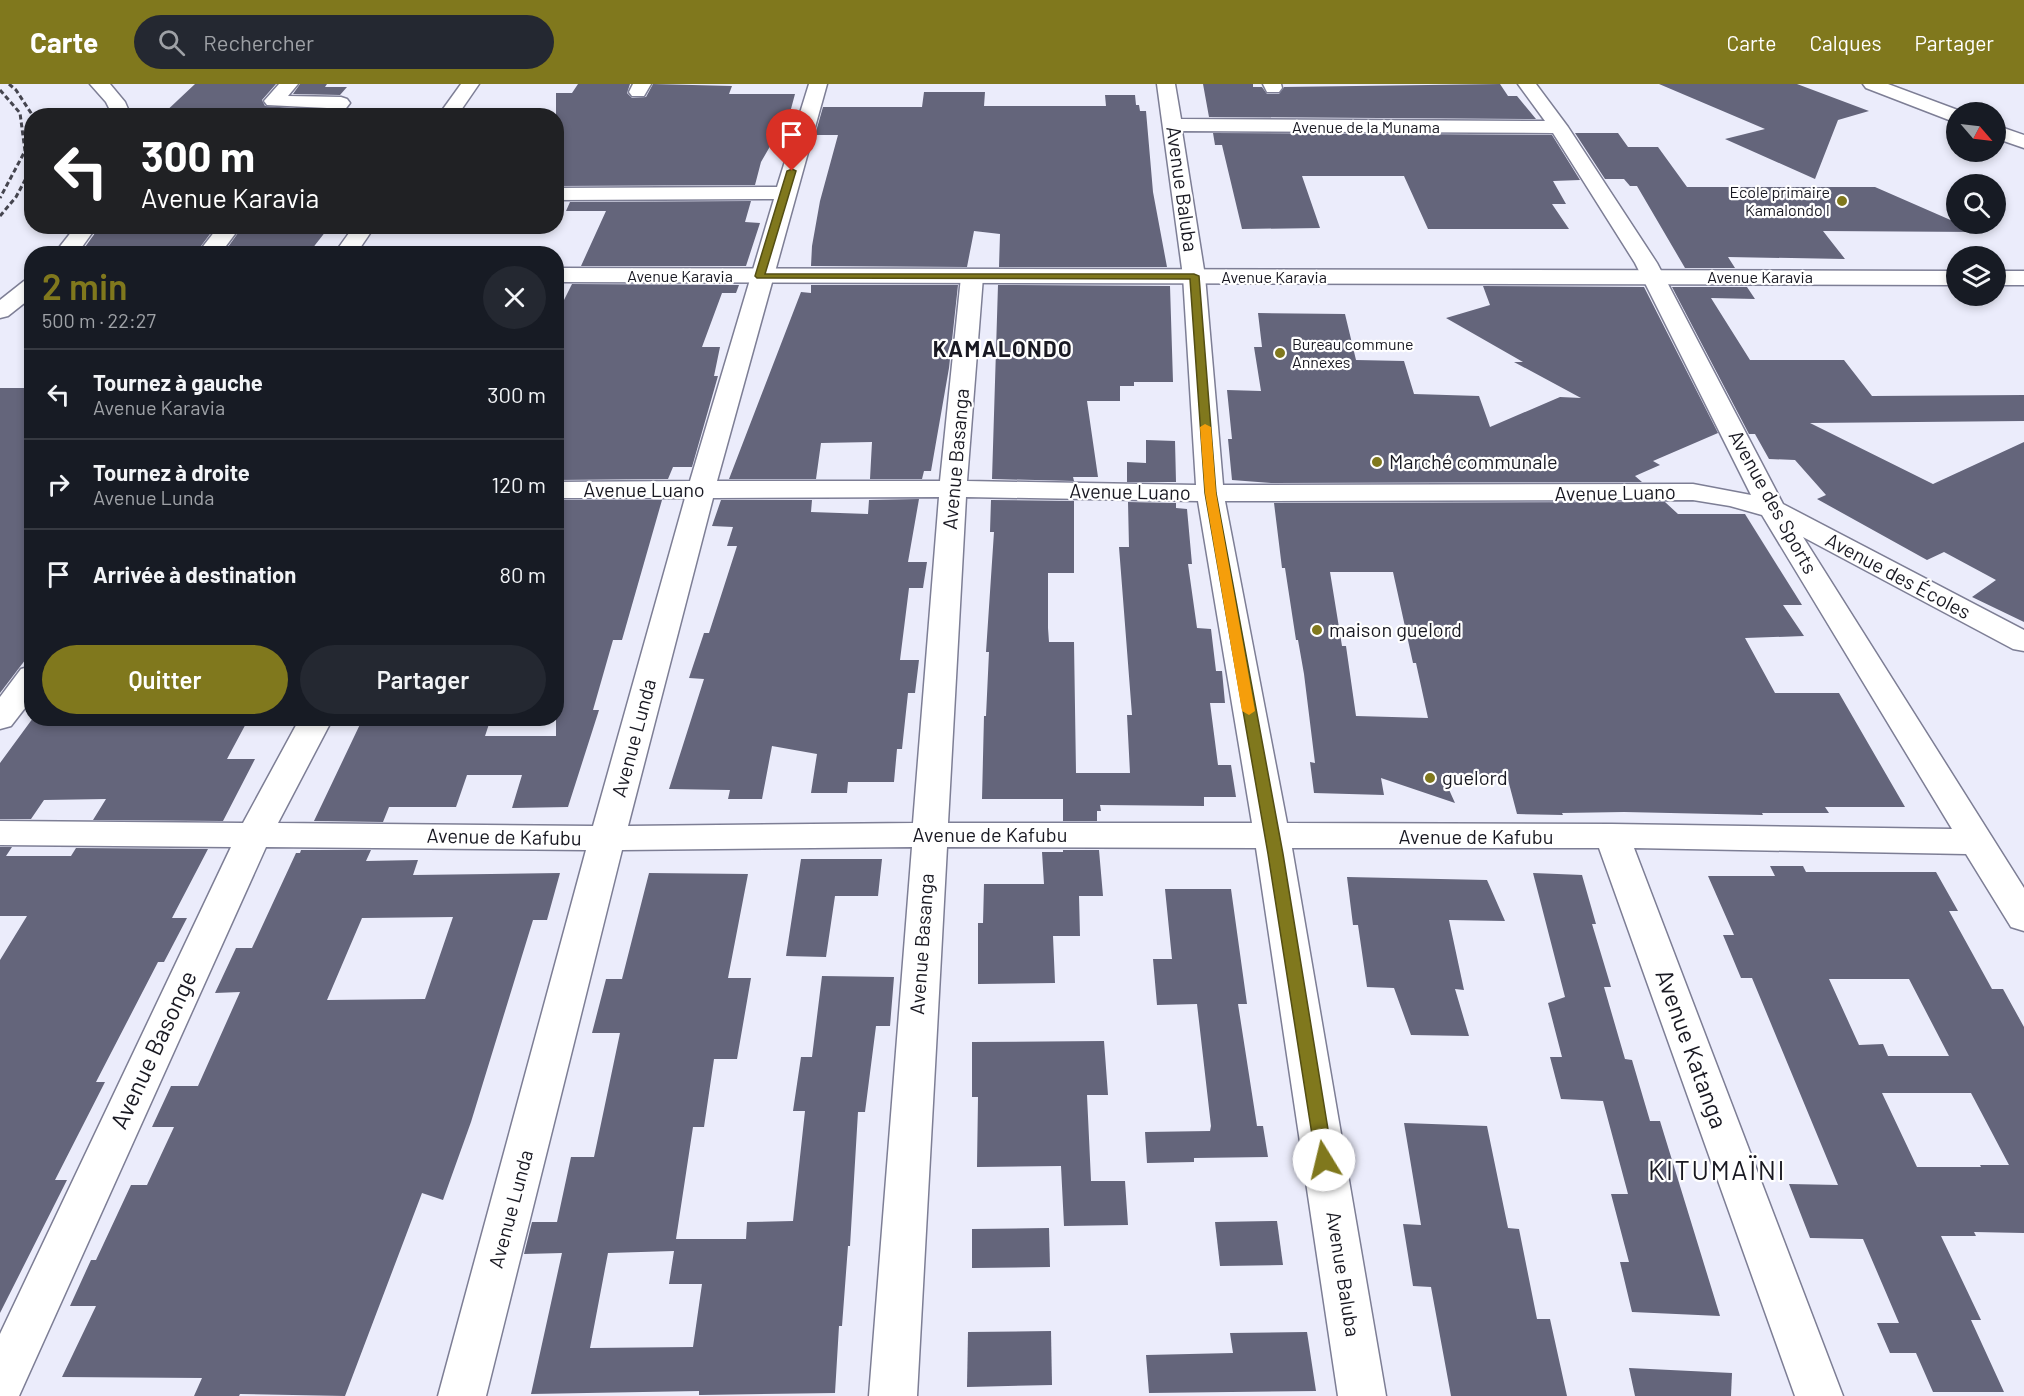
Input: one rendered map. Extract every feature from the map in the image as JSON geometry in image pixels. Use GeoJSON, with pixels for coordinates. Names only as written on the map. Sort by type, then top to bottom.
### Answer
{"type":"FeatureCollection","features":[{"type":"Feature","properties":{"kind":"street"},"geometry":{"type":"LineString","coordinates":[[289,84],[273,101],[341,103],[337,108]]}},
{"type":"Feature","properties":{"kind":"street"},"geometry":{"type":"LineString","coordinates":[[453,108],[470,84]]}},
{"type":"Feature","properties":{"kind":"street","name":"Avenue Lunda"},"geometry":{"type":"LineString","coordinates":[[462,1396],[607,838],[760,276],[818,84]]}},
{"type":"Feature","properties":{"kind":"street","name":"Avenue Baluba"},"geometry":{"type":"LineString","coordinates":[[1166,84],[1194,276],[1210,493],[1277,865],[1362,1396]]}},
{"type":"Feature","properties":{"kind":"street","name":"Avenue des Sports"},"geometry":{"type":"LineString","coordinates":[[1527,84],[1559,128],[1653,276],[1772,509],[2024,918]]}},
{"type":"Feature","properties":{"kind":"street"},"geometry":{"type":"LineString","coordinates":[[1872,84],[1946,112]]}},
{"type":"Feature","properties":{"kind":"street"},"geometry":{"type":"LineString","coordinates":[[106,86],[120,108]]}},
{"type":"Feature","properties":{"kind":"street","name":"Avenue de la Munama"},"geometry":{"type":"LineString","coordinates":[[1173,125],[1559,128]]}},
{"type":"Feature","properties":{"kind":"street"},"geometry":{"type":"LineString","coordinates":[[2006,135],[2024,142]]}},
{"type":"Feature","properties":{"kind":"street"},"geometry":{"type":"LineString","coordinates":[[564,194],[785,193]]}},
{"type":"Feature","properties":{"kind":"street"},"geometry":{"type":"LineString","coordinates":[[71,246],[81,234]]}},
{"type":"Feature","properties":{"kind":"street"},"geometry":{"type":"LineString","coordinates":[[215,246],[224,234]]}},
{"type":"Feature","properties":{"kind":"street","name":"Avenue Karavia"},"geometry":{"type":"LineString","coordinates":[[564,275],[1946,278]]}},
{"type":"Feature","properties":{"kind":"street","name":"Avenue Basanga"},"geometry":{"type":"LineString","coordinates":[[893,1396],[953,489],[972,277]]}},
{"type":"Feature","properties":{"kind":"street"},"geometry":{"type":"LineString","coordinates":[[2006,278],[2024,278]]}},
{"type":"Feature","properties":{"kind":"street"},"geometry":{"type":"LineString","coordinates":[[0,311],[24,292]]}},
{"type":"Feature","properties":{"kind":"street","name":"Avenue Luano"},"geometry":{"type":"LineString","coordinates":[[564,490],[953,489],[1210,493],[1556,494],[1664,490],[1732,498],[1772,509]]}},
{"type":"Feature","properties":{"kind":"street","name":"Avenue des Écoles"},"geometry":{"type":"LineString","coordinates":[[1772,509],[2024,642]]}},
{"type":"Feature","properties":{"kind":"street"},"geometry":{"type":"LineString","coordinates":[[0,719],[24,687]]}},
{"type":"Feature","properties":{"kind":"street","name":"Avenue Basonge"},"geometry":{"type":"LineString","coordinates":[[0,1385],[254,835],[312,726]]}},
{"type":"Feature","properties":{"kind":"street","name":"Avenue de Kafubu"},"geometry":{"type":"LineString","coordinates":[[0,833],[607,838],[929,835],[1612,836],[1979,842]]}},
{"type":"Feature","properties":{"kind":"street","name":"Avenue Katanga"},"geometry":{"type":"LineString","coordinates":[[1612,836],[1819,1396]]}},
{"type":"Feature","properties":{"kind":"building"},"geometry":{"type":"Polygon","coordinates":[[[195,84],[276,84],[262,100],[265,106],[294,108],[170,108],[195,84]]]}},
{"type":"Feature","properties":{"kind":"building"},"geometry":{"type":"Polygon","coordinates":[[[300,84],[347,87],[340,95],[293,94],[300,84]]]}},
{"type":"Feature","properties":{"kind":"building"},"geometry":{"type":"Polygon","coordinates":[[[578,84],[630,84],[627,93],[632,98],[646,97],[653,84],[732,86],[729,94],[795,94],[784,135],[776,136],[761,162],[755,185],[564,186],[564,108],[556,108],[556,93],[572,93],[578,84]]]}},
{"type":"Feature","properties":{"kind":"building"},"geometry":{"type":"Polygon","coordinates":[[[1203,84],[1253,84],[1253,87],[1262,87],[1267,94],[1279,94],[1284,87],[1500,84],[1508,96],[1517,96],[1536,119],[1209,117],[1203,84]]]}},
{"type":"Feature","properties":{"kind":"building"},"geometry":{"type":"Polygon","coordinates":[[[1659,84],[1797,84],[1869,111],[1838,120],[1815,179],[1725,139],[1765,129],[1659,84]]]}},
{"type":"Feature","properties":{"kind":"building"},"geometry":{"type":"Polygon","coordinates":[[[924,92],[985,92],[984,106],[1106,106],[1105,95],[1135,95],[1136,105],[1139,105],[1140,111],[1146,111],[1153,192],[1167,267],[999,267],[1000,234],[974,231],[967,267],[811,266],[820,201],[838,135],[815,135],[823,107],[922,107],[924,92]]]}},
{"type":"Feature","properties":{"kind":"building"},"geometry":{"type":"Polygon","coordinates":[[[1213,133],[1552,135],[1580,180],[1553,181],[1566,204],[1552,204],[1569,229],[1428,229],[1404,176],[1302,176],[1320,228],[1242,229],[1222,145],[1215,145],[1213,133]]]}},
{"type":"Feature","properties":{"kind":"building"},"geometry":{"type":"Polygon","coordinates":[[[1575,133],[1618,133],[1628,147],[1658,147],[1687,187],[1875,187],[1946,218],[1946,232],[1823,231],[1845,259],[1728,257],[1735,268],[1685,268],[1637,186],[1630,186],[1624,179],[1605,179],[1575,133]]]}},
{"type":"Feature","properties":{"kind":"building"},"geometry":{"type":"Polygon","coordinates":[[[751,201],[745,222],[760,223],[746,266],[581,266],[606,211],[566,211],[570,202],[751,201]]]}},
{"type":"Feature","properties":{"kind":"building"},"geometry":{"type":"Polygon","coordinates":[[[94,234],[210,234],[201,246],[86,246],[94,234]]]}},
{"type":"Feature","properties":{"kind":"building"},"geometry":{"type":"Polygon","coordinates":[[[237,234],[324,234],[314,246],[229,246],[237,234]]]}},
{"type":"Feature","properties":{"kind":"building"},"geometry":{"type":"Polygon","coordinates":[[[572,284],[739,285],[736,293],[722,293],[702,347],[720,347],[714,376],[718,376],[692,467],[673,467],[668,479],[564,480],[564,300],[572,284]]]}},
{"type":"Feature","properties":{"kind":"building"},"geometry":{"type":"Polygon","coordinates":[[[811,285],[958,285],[949,368],[931,471],[924,471],[922,479],[870,479],[872,442],[821,443],[816,479],[729,479],[801,292],[811,293],[811,285]]]}},
{"type":"Feature","properties":{"kind":"building"},"geometry":{"type":"Polygon","coordinates":[[[998,285],[1170,286],[1173,382],[1134,382],[1134,386],[1120,386],[1120,401],[1087,401],[1098,477],[1073,477],[1074,481],[992,479],[998,285]]]}},
{"type":"Feature","properties":{"kind":"building"},"geometry":{"type":"Polygon","coordinates":[[[1483,286],[1644,287],[1718,433],[1653,461],[1660,465],[1635,476],[1642,482],[1271,483],[1232,480],[1228,439],[1232,439],[1227,390],[1261,391],[1254,347],[1262,347],[1258,313],[1345,314],[1356,360],[1404,361],[1414,394],[1479,396],[1490,427],[1560,397],[1581,398],[1514,362],[1523,362],[1446,318],[1490,305],[1483,286]]]}},
{"type":"Feature","properties":{"kind":"building"},"geometry":{"type":"Polygon","coordinates":[[[1672,287],[1747,287],[1755,299],[1711,298],[1750,360],[1844,360],[1872,396],[2024,395],[2024,421],[1810,423],[1933,484],[2024,442],[2024,622],[1972,597],[1996,580],[1944,552],[1927,560],[1817,499],[1826,495],[1795,460],[1769,459],[1755,434],[1749,434],[1672,287]]]}},
{"type":"Feature","properties":{"kind":"building"},"geometry":{"type":"Polygon","coordinates":[[[0,388],[24,388],[24,662],[0,693],[0,388]]]}},
{"type":"Feature","properties":{"kind":"building"},"geometry":{"type":"Polygon","coordinates":[[[1146,440],[1175,441],[1176,482],[1127,482],[1127,462],[1146,463],[1146,440]]]}},
{"type":"Feature","properties":{"kind":"building"},"geometry":{"type":"Polygon","coordinates":[[[919,499],[908,562],[927,562],[923,588],[909,588],[900,660],[919,660],[915,693],[908,693],[902,749],[897,749],[894,782],[848,782],[847,793],[811,793],[817,754],[772,746],[762,799],[728,799],[730,790],[669,789],[704,679],[689,678],[704,633],[709,633],[737,546],[727,546],[733,527],[712,526],[721,500],[812,500],[811,512],[868,514],[869,500],[919,499]]]}},
{"type":"Feature","properties":{"kind":"building"},"geometry":{"type":"Polygon","coordinates":[[[564,500],[662,500],[622,640],[613,640],[593,710],[599,710],[568,807],[512,808],[522,775],[467,775],[456,807],[389,807],[383,822],[314,821],[359,726],[488,726],[485,736],[556,736],[556,726],[564,726],[564,500]]]}},
{"type":"Feature","properties":{"kind":"building"},"geometry":{"type":"Polygon","coordinates":[[[991,500],[1074,501],[1074,573],[1048,573],[1048,628],[1049,642],[1074,642],[1076,773],[1130,773],[1127,715],[1132,715],[1119,547],[1129,547],[1128,502],[1176,503],[1176,508],[1187,509],[1192,564],[1188,564],[1197,628],[1211,629],[1216,671],[1222,671],[1225,703],[1210,703],[1218,765],[1231,765],[1236,797],[1204,797],[1204,806],[1100,805],[1101,811],[1097,811],[1097,821],[1063,821],[1063,799],[982,799],[984,716],[986,716],[989,652],[986,652],[994,532],[990,532],[991,500]]]}},
{"type":"Feature","properties":{"kind":"building"},"geometry":{"type":"Polygon","coordinates":[[[1665,502],[1678,514],[1745,514],[1802,605],[1783,605],[1804,636],[1745,638],[1775,693],[1839,693],[1905,807],[1825,807],[1829,813],[1762,813],[1763,815],[1624,812],[1562,813],[1563,815],[1517,814],[1507,776],[1442,774],[1455,803],[1381,778],[1384,795],[1314,793],[1310,762],[1315,763],[1304,674],[1298,640],[1296,640],[1285,568],[1282,568],[1274,503],[1665,502]],[[1330,572],[1342,646],[1346,646],[1356,716],[1428,718],[1416,663],[1413,663],[1393,572],[1330,572]]]}},
{"type":"Feature","properties":{"kind":"building"},"geometry":{"type":"Polygon","coordinates":[[[27,726],[245,726],[227,759],[255,759],[223,821],[93,820],[106,799],[44,800],[31,819],[0,819],[0,763],[27,726]]]}},
{"type":"Feature","properties":{"kind":"building"},"geometry":{"type":"Polygon","coordinates":[[[0,847],[12,847],[6,856],[71,856],[76,848],[208,849],[172,918],[187,918],[164,962],[158,962],[96,1082],[105,1082],[55,1180],[67,1180],[0,1313],[0,960],[27,916],[0,916],[0,847]]]}},
{"type":"Feature","properties":{"kind":"building"},"geometry":{"type":"Polygon","coordinates":[[[301,850],[371,850],[366,861],[418,860],[413,875],[560,873],[547,920],[533,920],[471,1122],[443,1200],[422,1193],[345,1396],[240,1394],[239,1396],[194,1396],[202,1378],[62,1377],[96,1306],[70,1306],[91,1260],[96,1260],[131,1185],[147,1185],[174,1127],[152,1127],[171,1086],[198,1086],[240,992],[215,993],[236,948],[252,948],[296,853],[300,853],[301,850]],[[453,917],[362,918],[327,1000],[425,999],[453,917]]]}},
{"type":"Feature","properties":{"kind":"building"},"geometry":{"type":"Polygon","coordinates":[[[1063,850],[1099,850],[1103,896],[1079,896],[1080,936],[1053,936],[1055,983],[978,984],[978,923],[983,923],[984,884],[1044,884],[1042,852],[1063,852],[1063,850]]]}},
{"type":"Feature","properties":{"kind":"building"},"geometry":{"type":"Polygon","coordinates":[[[801,859],[882,859],[878,896],[835,896],[826,957],[786,956],[801,859]]]}},
{"type":"Feature","properties":{"kind":"building"},"geometry":{"type":"Polygon","coordinates":[[[1770,866],[1803,866],[1806,872],[1936,872],[1958,911],[1949,911],[1992,989],[2003,989],[2024,1027],[2024,1233],[1974,1232],[1976,1236],[1941,1236],[1981,1320],[1971,1320],[2004,1392],[1933,1392],[1916,1353],[1890,1353],[1877,1323],[1899,1323],[1863,1239],[1810,1238],[1789,1184],[1838,1185],[1752,978],[1741,978],[1723,935],[1734,935],[1708,876],[1775,876],[1770,866]],[[1829,979],[1859,1045],[1883,1044],[1888,1056],[1949,1056],[1909,979],[1829,979]],[[1882,1093],[1917,1167],[2009,1165],[1971,1093],[1882,1093]]]}},
{"type":"Feature","properties":{"kind":"building"},"geometry":{"type":"Polygon","coordinates":[[[649,873],[748,874],[728,978],[751,978],[737,1059],[714,1059],[704,1127],[693,1127],[676,1239],[746,1239],[747,1222],[793,1221],[805,1111],[793,1111],[801,1057],[812,1057],[822,976],[894,977],[890,1026],[876,1026],[865,1112],[858,1112],[850,1246],[848,1246],[842,1326],[839,1326],[835,1393],[699,1395],[699,1391],[531,1394],[562,1253],[524,1254],[532,1222],[557,1222],[571,1157],[594,1157],[620,1033],[592,1033],[606,979],[622,979],[649,873]],[[674,1251],[608,1253],[590,1348],[693,1347],[702,1284],[669,1284],[674,1251]]]}},
{"type":"Feature","properties":{"kind":"building"},"geometry":{"type":"Polygon","coordinates":[[[1533,873],[1582,875],[1596,924],[1592,924],[1611,987],[1604,987],[1625,1059],[1632,1060],[1650,1121],[1660,1121],[1720,1316],[1632,1312],[1620,1262],[1629,1262],[1611,1194],[1628,1194],[1603,1101],[1561,1099],[1550,1057],[1562,1057],[1548,1003],[1565,997],[1533,873]]]}},
{"type":"Feature","properties":{"kind":"building"},"geometry":{"type":"Polygon","coordinates":[[[1347,877],[1487,880],[1505,921],[1449,920],[1464,990],[1455,989],[1469,1036],[1411,1035],[1394,988],[1367,987],[1358,925],[1353,925],[1347,877]]]}},
{"type":"Feature","properties":{"kind":"building"},"geometry":{"type":"Polygon","coordinates":[[[1165,889],[1231,889],[1247,1004],[1238,1004],[1257,1126],[1263,1126],[1268,1157],[1194,1158],[1194,1162],[1147,1163],[1145,1132],[1210,1131],[1211,1126],[1197,1004],[1157,1005],[1153,959],[1172,959],[1165,889]]]}},
{"type":"Feature","properties":{"kind":"building"},"geometry":{"type":"Polygon","coordinates":[[[1104,1041],[1108,1095],[1087,1095],[1091,1181],[1125,1181],[1128,1225],[1064,1226],[1061,1166],[977,1167],[978,1097],[972,1097],[972,1042],[1104,1041]]]}},
{"type":"Feature","properties":{"kind":"building"},"geometry":{"type":"Polygon","coordinates":[[[1404,1123],[1487,1126],[1508,1228],[1519,1229],[1537,1319],[1550,1319],[1567,1396],[1451,1396],[1431,1287],[1413,1286],[1403,1224],[1421,1225],[1404,1123]]]}},
{"type":"Feature","properties":{"kind":"building"},"geometry":{"type":"Polygon","coordinates":[[[1277,1221],[1283,1265],[1220,1266],[1215,1222],[1277,1221]]]}},
{"type":"Feature","properties":{"kind":"building"},"geometry":{"type":"Polygon","coordinates":[[[1049,1228],[1050,1267],[972,1268],[972,1229],[1049,1228]]]}},
{"type":"Feature","properties":{"kind":"building"},"geometry":{"type":"Polygon","coordinates":[[[1051,1331],[1052,1385],[967,1387],[968,1332],[1051,1331]]]}},
{"type":"Feature","properties":{"kind":"building"},"geometry":{"type":"Polygon","coordinates":[[[1307,1332],[1316,1391],[1149,1393],[1146,1355],[1233,1353],[1230,1333],[1307,1332]]]}},
{"type":"Feature","properties":{"kind":"building"},"geometry":{"type":"Polygon","coordinates":[[[1629,1368],[1732,1373],[1731,1396],[1635,1396],[1629,1368]]]}},
{"type":"Feature","properties":{"kind":"railway"},"geometry":{"type":"LineString","coordinates":[[9,84],[16,90],[28,108]]}},
{"type":"Feature","properties":{"kind":"railway"},"geometry":{"type":"LineString","coordinates":[[0,90],[20,113],[24,143]]}},
{"type":"Feature","properties":{"kind":"railway"},"geometry":{"type":"LineString","coordinates":[[0,198],[24,153]]}},
{"type":"Feature","properties":{"kind":"railway"},"geometry":{"type":"LineString","coordinates":[[0,216],[16,197],[24,182]]}},
{"type":"Feature","properties":{"kind":"slow traffic"},"geometry":{"type":"LineString","coordinates":[[1205,427],[1210,493],[1249,711]]}},
{"type":"Feature","properties":{"kind":"place","name":"Ecole primaire Kamalondo I"},"geometry":{"type":"Point","coordinates":[1842,201]}},
{"type":"Feature","properties":{"kind":"place","name":"Bureau commune Annexes"},"geometry":{"type":"Point","coordinates":[1280,353]}},
{"type":"Feature","properties":{"kind":"place","name":"Marché communale"},"geometry":{"type":"Point","coordinates":[1377,462]}},
{"type":"Feature","properties":{"kind":"place","name":"maison guelord"},"geometry":{"type":"Point","coordinates":[1317,630]}},
{"type":"Feature","properties":{"kind":"place","name":"guelord"},"geometry":{"type":"Point","coordinates":[1430,778]}},
{"type":"Feature","properties":{"kind":"district","name":"KAMALONDO"},"geometry":{"type":"Point","coordinates":[1003,349]}},
{"type":"Feature","properties":{"kind":"district","name":"KITUMAÏNI"},"geometry":{"type":"Point","coordinates":[1717,1171]}},
{"type":"Feature","properties":{"kind":"route"},"geometry":{"type":"LineString","coordinates":[[792,171],[760,276],[1194,276],[1210,493],[1275,854],[1324,1160]]}}]}
